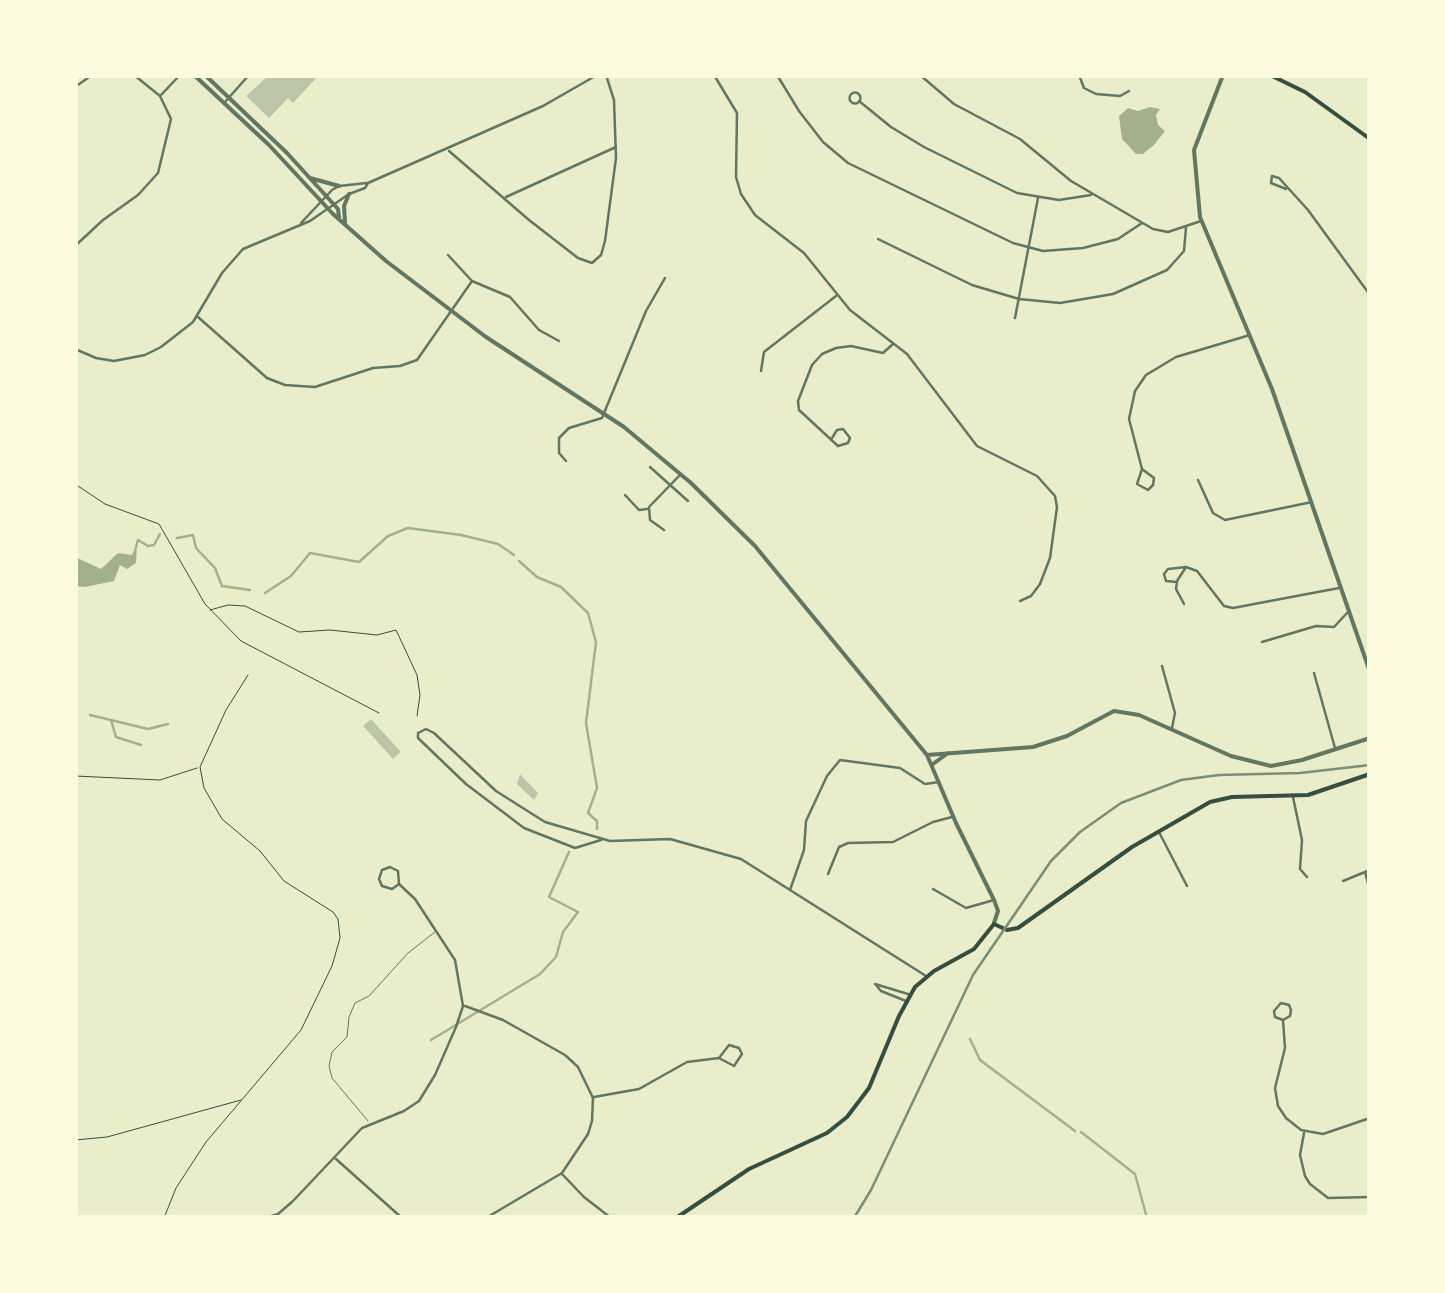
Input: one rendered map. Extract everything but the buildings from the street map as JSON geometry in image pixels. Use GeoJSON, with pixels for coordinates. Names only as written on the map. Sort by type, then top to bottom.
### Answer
{"type":"FeatureCollection","features":[{"type":"Feature","properties":{"kind":"main road"},"geometry":{"type":"LineString","coordinates":[[1270,75],[1305,92],[1370,140]]}},
{"type":"Feature","properties":{"kind":"main road"},"geometry":{"type":"LineString","coordinates":[[676,1218],[749,1169],[815,1140],[847,1118],[869,1088],[908,998],[926,976],[974,949],[994,924],[1007,930],[1018,928],[1158,831],[1220,799],[1293,798],[1370,774]]}},
{"type":"Feature","properties":{"kind":"street"},"geometry":{"type":"LineString","coordinates":[[75,87],[92,75]]}},
{"type":"Feature","properties":{"kind":"street"},"geometry":{"type":"LineString","coordinates":[[75,246],[154,180],[171,119],[160,96],[134,75]]}},
{"type":"Feature","properties":{"kind":"street"},"geometry":{"type":"LineString","coordinates":[[160,96],[180,75]]}},
{"type":"Feature","properties":{"kind":"street"},"geometry":{"type":"LineString","coordinates":[[194,75],[386,261],[503,349],[604,413],[680,474],[755,546],[928,755],[994,900],[998,914],[994,924]]}},
{"type":"Feature","properties":{"kind":"street"},"geometry":{"type":"LineString","coordinates":[[205,75],[308,176],[322,198]]}},
{"type":"Feature","properties":{"kind":"street"},"geometry":{"type":"LineString","coordinates":[[224,104],[249,75]]}},
{"type":"Feature","properties":{"kind":"street"},"geometry":{"type":"LineString","coordinates":[[308,176],[340,186],[368,183],[555,100],[597,75]]}},
{"type":"Feature","properties":{"kind":"street"},"geometry":{"type":"LineString","coordinates":[[448,150],[578,258],[592,263],[601,254],[605,240],[616,146],[614,100],[606,75]]}},
{"type":"Feature","properties":{"kind":"street"},"geometry":{"type":"LineString","coordinates":[[714,75],[736,113],[735,170],[744,202],[760,220],[810,259],[850,310],[894,343],[928,378],[977,446],[1046,483],[1055,496],[1050,558],[1032,596],[1020,601]]}},
{"type":"Feature","properties":{"kind":"street"},"geometry":{"type":"LineString","coordinates":[[777,75],[824,142],[848,163],[999,237],[1028,248],[1057,251],[1118,239],[1142,222]]}},
{"type":"Feature","properties":{"kind":"street"},"geometry":{"type":"LineString","coordinates":[[920,75],[954,104],[1020,139],[1071,180],[1142,222],[1162,232],[1201,221]]}},
{"type":"Feature","properties":{"kind":"street"},"geometry":{"type":"LineString","coordinates":[[1079,75],[1084,88],[1096,94],[1120,96],[1129,91]]}},
{"type":"Feature","properties":{"kind":"street"},"geometry":{"type":"LineString","coordinates":[[1223,75],[1194,150],[1201,221],[1250,335],[1370,672]]}},
{"type":"Feature","properties":{"kind":"street"},"geometry":{"type":"LineString","coordinates":[[859,101],[891,127],[992,182],[1038,198],[1059,200],[1094,194]]}},
{"type":"Feature","properties":{"kind":"street"},"geometry":{"type":"LineString","coordinates":[[504,198],[616,146]]}},
{"type":"Feature","properties":{"kind":"street"},"geometry":{"type":"LineString","coordinates":[[75,349],[106,360],[137,357],[168,342],[197,316],[236,255],[298,227],[368,183]]}},
{"type":"Feature","properties":{"kind":"street"},"geometry":{"type":"LineString","coordinates":[[298,227],[322,198],[340,186]]}},
{"type":"Feature","properties":{"kind":"street"},"geometry":{"type":"LineString","coordinates":[[1286,188],[1314,218],[1370,295]]}},
{"type":"Feature","properties":{"kind":"street"},"geometry":{"type":"LineString","coordinates":[[344,223],[349,194]]}},
{"type":"Feature","properties":{"kind":"street"},"geometry":{"type":"LineString","coordinates":[[1016,318],[1038,198]]}},
{"type":"Feature","properties":{"kind":"street"},"geometry":{"type":"LineString","coordinates":[[878,239],[959,280],[1019,299],[1075,302],[1136,286],[1167,270],[1181,257],[1186,228]]}},
{"type":"Feature","properties":{"kind":"street"},"geometry":{"type":"LineString","coordinates":[[448,255],[472,281],[510,297],[539,330],[559,340]]}},
{"type":"Feature","properties":{"kind":"street"},"geometry":{"type":"LineString","coordinates":[[566,461],[557,446],[563,431],[600,421],[638,328],[665,278]]}},
{"type":"Feature","properties":{"kind":"street"},"geometry":{"type":"LineString","coordinates":[[197,316],[267,378],[306,387],[417,360],[472,281]]}},
{"type":"Feature","properties":{"kind":"street"},"geometry":{"type":"LineString","coordinates":[[762,371],[764,352],[838,296]]}},
{"type":"Feature","properties":{"kind":"street"},"geometry":{"type":"LineString","coordinates":[[1142,469],[1130,428],[1130,411],[1135,392],[1146,376],[1176,357],[1250,335]]}},
{"type":"Feature","properties":{"kind":"street"},"geometry":{"type":"LineString","coordinates":[[832,438],[799,410],[798,401],[812,364],[836,348],[852,346],[883,353],[894,343]]}},
{"type":"Feature","properties":{"kind":"street"},"geometry":{"type":"LineString","coordinates":[[650,467],[688,501]]}},
{"type":"Feature","properties":{"kind":"street"},"geometry":{"type":"LineString","coordinates":[[664,530],[650,520],[649,507],[672,487],[680,474]]}},
{"type":"Feature","properties":{"kind":"street"},"geometry":{"type":"LineString","coordinates":[[1198,480],[1213,512],[1225,520],[1312,502]]}},
{"type":"Feature","properties":{"kind":"street"},"geometry":{"type":"LineString","coordinates":[[625,496],[639,510],[649,507]]}},
{"type":"Feature","properties":{"kind":"street"},"geometry":{"type":"LineString","coordinates":[[1176,582],[1166,581],[1164,574],[1168,569],[1186,567],[1198,571],[1224,606],[1233,608],[1339,588]]}},
{"type":"Feature","properties":{"kind":"street"},"geometry":{"type":"LineString","coordinates":[[1184,604],[1176,582],[1186,567]]}},
{"type":"Feature","properties":{"kind":"street"},"geometry":{"type":"LineString","coordinates":[[1262,642],[1316,626],[1334,627],[1348,613]]}},
{"type":"Feature","properties":{"kind":"street"},"geometry":{"type":"LineString","coordinates":[[1162,666],[1175,712],[1171,729]]}},
{"type":"Feature","properties":{"kind":"street"},"geometry":{"type":"LineString","coordinates":[[1314,673],[1336,749]]}},
{"type":"Feature","properties":{"kind":"street"},"geometry":{"type":"LineString","coordinates":[[928,755],[1004,751],[1046,743],[1114,712],[1134,713],[1230,756],[1271,766],[1370,740]]}},
{"type":"Feature","properties":{"kind":"street"},"geometry":{"type":"LineString","coordinates":[[601,840],[575,848],[524,828],[466,784],[418,738],[418,733],[434,733],[484,780],[530,814],[559,828],[618,842],[665,838],[749,863],[926,976]]}},
{"type":"Feature","properties":{"kind":"street"},"geometry":{"type":"LineString","coordinates":[[933,764],[948,753]]}},
{"type":"Feature","properties":{"kind":"street"},"geometry":{"type":"LineString","coordinates":[[790,890],[802,860],[806,821],[827,776],[840,760],[900,768],[930,785],[940,782]]}},
{"type":"Feature","properties":{"kind":"street"},"geometry":{"type":"LineString","coordinates":[[1293,798],[1301,835],[1300,862],[1307,877]]}},
{"type":"Feature","properties":{"kind":"street"},"geometry":{"type":"LineString","coordinates":[[828,874],[839,847],[848,843],[893,842],[933,822],[953,817]]}},
{"type":"Feature","properties":{"kind":"street"},"geometry":{"type":"LineString","coordinates":[[1158,831],[1187,886]]}},
{"type":"Feature","properties":{"kind":"street"},"geometry":{"type":"LineString","coordinates":[[265,1218],[284,1210],[346,1141],[370,1124],[404,1112],[423,1096],[463,1006],[455,960],[414,899],[398,884],[398,871],[390,867],[382,870],[378,879],[382,886],[392,889],[398,884]]}},
{"type":"Feature","properties":{"kind":"street"},"geometry":{"type":"LineString","coordinates":[[1343,880],[1368,871],[1370,891]]}},
{"type":"Feature","properties":{"kind":"street"},"geometry":{"type":"LineString","coordinates":[[933,889],[963,908],[994,900]]}},
{"type":"Feature","properties":{"kind":"street"},"geometry":{"type":"LineString","coordinates":[[875,984],[908,998],[881,991],[875,984]]}},
{"type":"Feature","properties":{"kind":"street"},"geometry":{"type":"LineString","coordinates":[[463,1006],[503,1020],[565,1055],[578,1067],[593,1098],[588,1134],[562,1172],[486,1218]]}},
{"type":"Feature","properties":{"kind":"street"},"geometry":{"type":"LineString","coordinates":[[1284,1020],[1285,1051],[1275,1079],[1276,1097],[1286,1118],[1305,1131],[1328,1134],[1370,1118]]}},
{"type":"Feature","properties":{"kind":"street"},"geometry":{"type":"LineString","coordinates":[[593,1098],[639,1089],[683,1063],[718,1058],[729,1045],[739,1048],[742,1054],[734,1066],[718,1058]]}},
{"type":"Feature","properties":{"kind":"street"},"geometry":{"type":"LineString","coordinates":[[1305,1131],[1300,1155],[1304,1176],[1310,1184],[1328,1198],[1370,1197]]}},
{"type":"Feature","properties":{"kind":"street"},"geometry":{"type":"LineString","coordinates":[[335,1157],[402,1218]]}},
{"type":"Feature","properties":{"kind":"street"},"geometry":{"type":"LineString","coordinates":[[562,1172],[574,1188],[611,1218]]}},
{"type":"Feature","properties":{"kind":"lane"},"geometry":{"type":"LineString","coordinates":[[370,1124],[332,1078],[332,1052],[347,1036],[348,1017],[355,1004],[369,996],[408,954],[435,932]]}},
{"type":"Feature","properties":{"kind":"path"},"geometry":{"type":"LineString","coordinates":[[75,484],[105,504],[160,524],[187,578],[209,610],[248,645],[379,713]]}},
{"type":"Feature","properties":{"kind":"path"},"geometry":{"type":"LineString","coordinates":[[209,610],[245,606],[299,632],[330,630],[376,635],[396,630],[417,675],[417,716]]}},
{"type":"Feature","properties":{"kind":"path"},"geometry":{"type":"LineString","coordinates":[[164,1218],[176,1188],[222,1124],[292,1042],[338,952],[340,927],[333,912],[284,880],[260,852],[222,819],[207,796],[200,767],[226,710],[248,676]]}},
{"type":"Feature","properties":{"kind":"path"},"geometry":{"type":"LineString","coordinates":[[75,776],[160,780],[200,767]]}},
{"type":"Feature","properties":{"kind":"path"},"geometry":{"type":"LineString","coordinates":[[75,1140],[107,1137],[244,1099]]}},
{"type":"Feature","properties":{"kind":"shaded area"},"geometry":{"type":"Polygon","coordinates":[[[1128,108],[1138,111],[1160,109],[1156,115],[1158,125],[1165,131],[1143,154],[1136,154],[1122,139],[1119,116],[1128,108]]]}},
{"type":"Feature","properties":{"kind":"shaded area"},"geometry":{"type":"Polygon","coordinates":[[[137,543],[136,563],[127,569],[120,565],[114,581],[75,586],[75,557],[101,569],[118,553],[132,555],[137,543]]]}},
{"type":"Feature","properties":{"kind":"waterway"},"geometry":{"type":"LineString","coordinates":[[265,593],[291,576],[310,553],[359,562],[388,536],[408,528],[498,544],[514,555]]}},
{"type":"Feature","properties":{"kind":"waterway"},"geometry":{"type":"LineString","coordinates":[[136,547],[138,540],[154,545],[160,534]]}},
{"type":"Feature","properties":{"kind":"waterway"},"geometry":{"type":"LineString","coordinates":[[177,538],[193,535],[196,548],[215,568],[222,586],[250,590]]}},
{"type":"Feature","properties":{"kind":"waterway"},"geometry":{"type":"LineString","coordinates":[[519,561],[537,577],[561,587],[588,613],[596,642],[586,723],[597,788],[588,813],[597,821],[597,829]]}},
{"type":"Feature","properties":{"kind":"waterway"},"geometry":{"type":"LineString","coordinates":[[90,715],[148,729],[168,724]]}},
{"type":"Feature","properties":{"kind":"waterway"},"geometry":{"type":"LineString","coordinates":[[111,720],[116,737],[141,745]]}},
{"type":"Feature","properties":{"kind":"waterway"},"geometry":{"type":"LineString","coordinates":[[431,1040],[540,974],[556,957],[563,932],[578,912],[549,897],[569,852]]}},
{"type":"Feature","properties":{"kind":"waterway"},"geometry":{"type":"LineString","coordinates":[[970,1039],[980,1060],[1075,1131]]}},
{"type":"Feature","properties":{"kind":"waterway"},"geometry":{"type":"LineString","coordinates":[[1081,1132],[1135,1174],[1147,1218]]}},
{"type":"Feature","properties":{"kind":"railway"},"geometry":{"type":"LineString","coordinates":[[854,1218],[973,975],[1051,861],[1080,832],[1121,803],[1181,780],[1370,765]]}}]}
